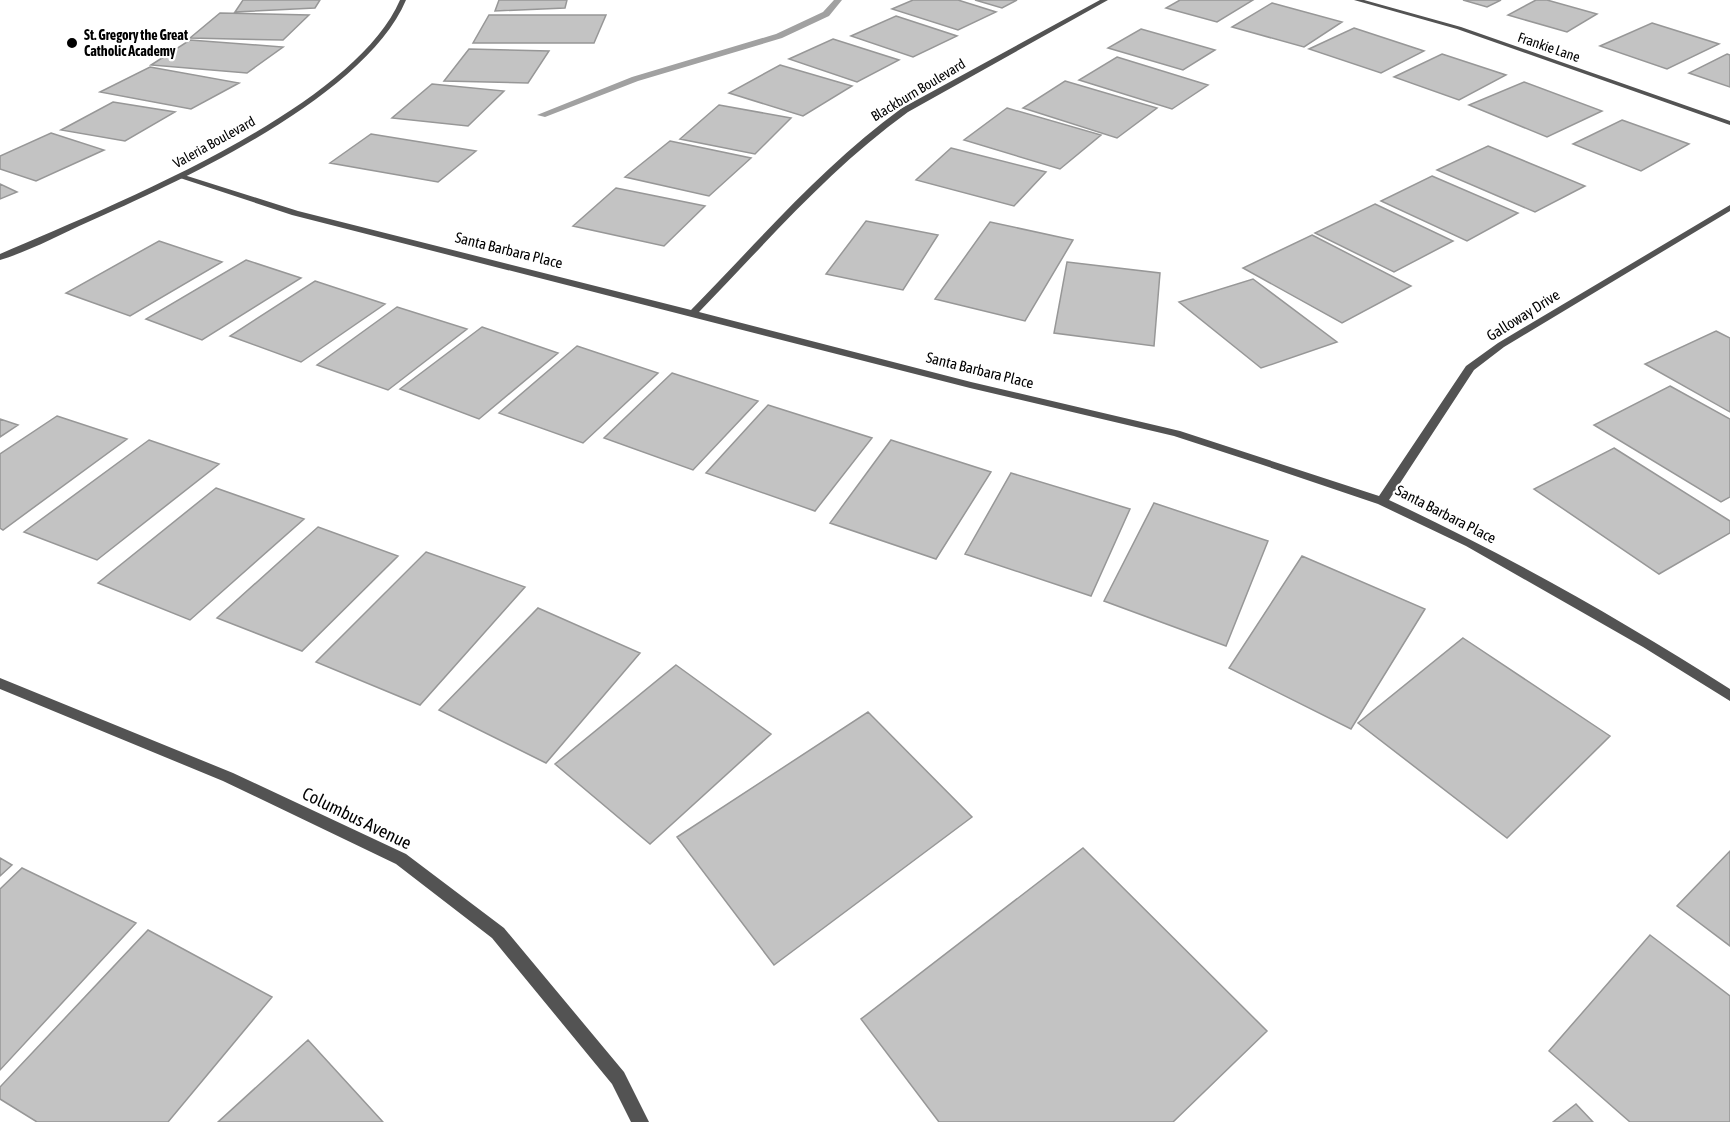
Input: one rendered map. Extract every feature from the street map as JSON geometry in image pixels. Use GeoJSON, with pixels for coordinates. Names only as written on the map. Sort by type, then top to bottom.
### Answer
{"type":"FeatureCollection","features":[{"type":"Feature","properties":{"kind":"street","name":"Valeria Boulevard"},"geometry":{"type":"LineString","coordinates":[[0,257],[181,177],[270,126],[317,95],[351,67],[391,26],[403,0]]}},
{"type":"Feature","properties":{"kind":"street","name":"Blackburn Boulevard"},"geometry":{"type":"LineString","coordinates":[[693,313],[831,169],[877,128],[905,110],[1106,0]]}},
{"type":"Feature","properties":{"kind":"street","name":"Frankie Lane"},"geometry":{"type":"LineString","coordinates":[[1357,0],[1459,28],[1730,123]]}},
{"type":"Feature","properties":{"kind":"street","name":"Santa Barbara Place"},"geometry":{"type":"LineString","coordinates":[[181,177],[295,213],[970,385],[1176,432],[1383,501],[1490,554],[1648,643],[1730,696]]}},
{"type":"Feature","properties":{"kind":"street","name":"Galloway Drive"},"geometry":{"type":"LineString","coordinates":[[1383,501],[1470,368],[1501,345],[1730,207]]}},
{"type":"Feature","properties":{"kind":"street","name":"Columbus Avenue"},"geometry":{"type":"LineString","coordinates":[[0,683],[228,777],[401,859],[498,933],[618,1078],[640,1122]]}},
{"type":"Feature","properties":{"kind":"building"},"geometry":{"type":"Polygon","coordinates":[[[243,0],[320,0],[315,8],[235,12],[243,0]]]}},
{"type":"Feature","properties":{"kind":"building"},"geometry":{"type":"Polygon","coordinates":[[[499,0],[567,0],[565,8],[495,11],[499,0]]]}},
{"type":"Feature","properties":{"kind":"building"},"geometry":{"type":"Polygon","coordinates":[[[913,0],[958,0],[996,12],[958,30],[892,9],[913,0]]]}},
{"type":"Feature","properties":{"kind":"building"},"geometry":{"type":"Polygon","coordinates":[[[975,0],[1017,0],[1002,8],[975,0]]]}},
{"type":"Feature","properties":{"kind":"building"},"geometry":{"type":"Polygon","coordinates":[[[1180,0],[1253,0],[1217,22],[1166,8],[1180,0]]]}},
{"type":"Feature","properties":{"kind":"building"},"geometry":{"type":"Polygon","coordinates":[[[1463,0],[1501,0],[1487,7],[1463,0]]]}},
{"type":"Feature","properties":{"kind":"building"},"geometry":{"type":"Polygon","coordinates":[[[1536,0],[1547,0],[1597,14],[1567,32],[1508,15],[1536,0]]]}},
{"type":"Feature","properties":{"kind":"building"},"geometry":{"type":"Polygon","coordinates":[[[1272,3],[1342,22],[1304,47],[1232,27],[1272,3]]]}},
{"type":"Feature","properties":{"kind":"building"},"geometry":{"type":"Polygon","coordinates":[[[220,13],[309,15],[283,40],[190,38],[220,13]]]}},
{"type":"Feature","properties":{"kind":"building"},"geometry":{"type":"Polygon","coordinates":[[[489,15],[606,15],[594,43],[473,43],[489,15]]]}},
{"type":"Feature","properties":{"kind":"building"},"geometry":{"type":"Polygon","coordinates":[[[896,16],[957,36],[913,57],[851,36],[896,16]]]}},
{"type":"Feature","properties":{"kind":"building"},"geometry":{"type":"Polygon","coordinates":[[[1652,23],[1719,44],[1667,69],[1600,46],[1652,23]]]}},
{"type":"Feature","properties":{"kind":"building"},"geometry":{"type":"Polygon","coordinates":[[[1354,28],[1424,51],[1381,73],[1309,49],[1354,28]]]}},
{"type":"Feature","properties":{"kind":"building"},"geometry":{"type":"Polygon","coordinates":[[[1141,29],[1215,50],[1183,70],[1108,48],[1141,29]]]}},
{"type":"Feature","properties":{"kind":"building"},"geometry":{"type":"Polygon","coordinates":[[[833,39],[899,60],[857,82],[789,59],[833,39]]]}},
{"type":"Feature","properties":{"kind":"building"},"geometry":{"type":"Polygon","coordinates":[[[190,40],[283,47],[247,73],[151,65],[190,40]]]}},
{"type":"Feature","properties":{"kind":"building"},"geometry":{"type":"Polygon","coordinates":[[[469,49],[549,51],[528,83],[444,81],[469,49]]]}},
{"type":"Feature","properties":{"kind":"building"},"geometry":{"type":"Polygon","coordinates":[[[1442,54],[1506,75],[1459,100],[1394,77],[1442,54]]]}},
{"type":"Feature","properties":{"kind":"building"},"geometry":{"type":"Polygon","coordinates":[[[1727,54],[1730,55],[1730,87],[1689,73],[1727,54]]]}},
{"type":"Feature","properties":{"kind":"building"},"geometry":{"type":"Polygon","coordinates":[[[1117,57],[1208,85],[1172,109],[1079,80],[1117,57]]]}},
{"type":"Feature","properties":{"kind":"building"},"geometry":{"type":"Polygon","coordinates":[[[780,65],[852,86],[803,116],[729,93],[780,65]]]}},
{"type":"Feature","properties":{"kind":"building"},"geometry":{"type":"Polygon","coordinates":[[[150,67],[239,83],[191,109],[100,92],[150,67]]]}},
{"type":"Feature","properties":{"kind":"building"},"geometry":{"type":"Polygon","coordinates":[[[1065,81],[1157,108],[1117,138],[1023,108],[1065,81]]]}},
{"type":"Feature","properties":{"kind":"building"},"geometry":{"type":"Polygon","coordinates":[[[1524,82],[1602,111],[1547,137],[1469,105],[1524,82]]]}},
{"type":"Feature","properties":{"kind":"building"},"geometry":{"type":"Polygon","coordinates":[[[432,84],[504,91],[468,126],[392,118],[432,84]]]}},
{"type":"Feature","properties":{"kind":"building"},"geometry":{"type":"Polygon","coordinates":[[[113,102],[175,112],[125,141],[61,130],[113,102]]]}},
{"type":"Feature","properties":{"kind":"building"},"geometry":{"type":"Polygon","coordinates":[[[719,105],[791,118],[755,154],[680,139],[719,105]]]}},
{"type":"Feature","properties":{"kind":"building"},"geometry":{"type":"Polygon","coordinates":[[[1007,108],[1101,135],[1060,169],[964,140],[1007,108]]]}},
{"type":"Feature","properties":{"kind":"building"},"geometry":{"type":"Polygon","coordinates":[[[1622,120],[1689,144],[1641,171],[1573,144],[1622,120]]]}},
{"type":"Feature","properties":{"kind":"building"},"geometry":{"type":"Polygon","coordinates":[[[51,133],[104,150],[36,181],[0,169],[0,156],[51,133]]]}},
{"type":"Feature","properties":{"kind":"building"},"geometry":{"type":"Polygon","coordinates":[[[371,134],[476,151],[438,182],[330,163],[371,134]]]}},
{"type":"Feature","properties":{"kind":"building"},"geometry":{"type":"Polygon","coordinates":[[[670,141],[751,158],[709,196],[625,177],[670,141]]]}},
{"type":"Feature","properties":{"kind":"building"},"geometry":{"type":"Polygon","coordinates":[[[1488,146],[1585,186],[1535,212],[1437,170],[1488,146]]]}},
{"type":"Feature","properties":{"kind":"building"},"geometry":{"type":"Polygon","coordinates":[[[951,148],[1046,172],[1014,206],[916,180],[951,148]]]}},
{"type":"Feature","properties":{"kind":"building"},"geometry":{"type":"Polygon","coordinates":[[[1432,176],[1518,213],[1467,241],[1381,201],[1432,176]]]}},
{"type":"Feature","properties":{"kind":"building"},"geometry":{"type":"Polygon","coordinates":[[[0,184],[17,192],[0,199],[0,184]]]}},
{"type":"Feature","properties":{"kind":"building"},"geometry":{"type":"Polygon","coordinates":[[[616,188],[705,206],[664,246],[573,226],[616,188]]]}},
{"type":"Feature","properties":{"kind":"building"},"geometry":{"type":"Polygon","coordinates":[[[1375,204],[1453,241],[1394,272],[1315,233],[1375,204]]]}},
{"type":"Feature","properties":{"kind":"building"},"geometry":{"type":"Polygon","coordinates":[[[866,221],[938,235],[903,290],[826,274],[866,221]]]}},
{"type":"Feature","properties":{"kind":"building"},"geometry":{"type":"Polygon","coordinates":[[[990,222],[1073,240],[1025,321],[935,299],[990,222]]]}},
{"type":"Feature","properties":{"kind":"building"},"geometry":{"type":"Polygon","coordinates":[[[1312,235],[1411,286],[1342,323],[1243,268],[1312,235]]]}},
{"type":"Feature","properties":{"kind":"building"},"geometry":{"type":"Polygon","coordinates":[[[159,241],[222,262],[130,316],[66,293],[159,241]]]}},
{"type":"Feature","properties":{"kind":"building"},"geometry":{"type":"Polygon","coordinates":[[[246,260],[301,278],[202,340],[146,319],[246,260]]]}},
{"type":"Feature","properties":{"kind":"building"},"geometry":{"type":"Polygon","coordinates":[[[1067,262],[1160,273],[1154,346],[1054,333],[1067,262]]]}},
{"type":"Feature","properties":{"kind":"building"},"geometry":{"type":"Polygon","coordinates":[[[1253,279],[1337,342],[1261,368],[1179,302],[1253,279]]]}},
{"type":"Feature","properties":{"kind":"building"},"geometry":{"type":"Polygon","coordinates":[[[315,281],[385,304],[301,362],[230,336],[315,281]]]}},
{"type":"Feature","properties":{"kind":"building"},"geometry":{"type":"Polygon","coordinates":[[[397,307],[467,329],[388,390],[317,365],[397,307]]]}},
{"type":"Feature","properties":{"kind":"building"},"geometry":{"type":"Polygon","coordinates":[[[482,327],[558,353],[479,419],[400,389],[482,327]]]}},
{"type":"Feature","properties":{"kind":"building"},"geometry":{"type":"Polygon","coordinates":[[[1716,331],[1730,338],[1730,412],[1645,364],[1716,331]]]}},
{"type":"Feature","properties":{"kind":"building"},"geometry":{"type":"Polygon","coordinates":[[[577,346],[658,373],[583,443],[499,413],[577,346]]]}},
{"type":"Feature","properties":{"kind":"building"},"geometry":{"type":"Polygon","coordinates":[[[672,373],[758,401],[693,470],[604,438],[672,373]]]}},
{"type":"Feature","properties":{"kind":"building"},"geometry":{"type":"Polygon","coordinates":[[[1670,386],[1730,419],[1730,497],[1721,502],[1594,425],[1670,386]]]}},
{"type":"Feature","properties":{"kind":"building"},"geometry":{"type":"Polygon","coordinates":[[[768,405],[872,438],[815,511],[706,473],[768,405]]]}},
{"type":"Feature","properties":{"kind":"building"},"geometry":{"type":"Polygon","coordinates":[[[57,416],[127,439],[3,530],[0,528],[0,454],[57,416]]]}},
{"type":"Feature","properties":{"kind":"building"},"geometry":{"type":"Polygon","coordinates":[[[0,419],[18,425],[0,437],[0,419]]]}},
{"type":"Feature","properties":{"kind":"building"},"geometry":{"type":"Polygon","coordinates":[[[149,440],[219,464],[97,560],[24,532],[149,440]]]}},
{"type":"Feature","properties":{"kind":"building"},"geometry":{"type":"Polygon","coordinates":[[[891,440],[991,472],[936,559],[830,523],[891,440]]]}},
{"type":"Feature","properties":{"kind":"building"},"geometry":{"type":"Polygon","coordinates":[[[1614,448],[1730,521],[1730,533],[1659,574],[1534,489],[1614,448]]]}},
{"type":"Feature","properties":{"kind":"building"},"geometry":{"type":"Polygon","coordinates":[[[1011,473],[1130,509],[1091,596],[965,554],[1011,473]]]}},
{"type":"Feature","properties":{"kind":"building"},"geometry":{"type":"Polygon","coordinates":[[[216,488],[304,519],[190,620],[98,583],[216,488]]]}},
{"type":"Feature","properties":{"kind":"building"},"geometry":{"type":"Polygon","coordinates":[[[1154,503],[1268,541],[1226,646],[1104,601],[1154,503]]]}},
{"type":"Feature","properties":{"kind":"building"},"geometry":{"type":"Polygon","coordinates":[[[318,527],[398,556],[302,651],[217,618],[318,527]]]}},
{"type":"Feature","properties":{"kind":"building"},"geometry":{"type":"Polygon","coordinates":[[[426,552],[525,587],[420,705],[316,662],[426,552]]]}},
{"type":"Feature","properties":{"kind":"building"},"geometry":{"type":"Polygon","coordinates":[[[1302,556],[1425,609],[1351,729],[1229,668],[1302,556]]]}},
{"type":"Feature","properties":{"kind":"building"},"geometry":{"type":"Polygon","coordinates":[[[538,608],[640,653],[546,763],[439,710],[538,608]]]}},
{"type":"Feature","properties":{"kind":"building"},"geometry":{"type":"Polygon","coordinates":[[[1463,638],[1610,736],[1507,838],[1358,723],[1463,638]]]}},
{"type":"Feature","properties":{"kind":"building"},"geometry":{"type":"Polygon","coordinates":[[[676,665],[771,734],[650,844],[555,764],[676,665]]]}},
{"type":"Feature","properties":{"kind":"building"},"geometry":{"type":"Polygon","coordinates":[[[868,712],[972,817],[774,965],[677,837],[868,712]]]}},
{"type":"Feature","properties":{"kind":"building"},"geometry":{"type":"Polygon","coordinates":[[[1083,848],[1267,1031],[1173,1122],[939,1122],[861,1019],[1083,848]]]}},
{"type":"Feature","properties":{"kind":"building"},"geometry":{"type":"Polygon","coordinates":[[[1730,851],[1730,946],[1677,906],[1730,851]]]}},
{"type":"Feature","properties":{"kind":"building"},"geometry":{"type":"Polygon","coordinates":[[[0,858],[12,865],[0,876],[0,858]]]}},
{"type":"Feature","properties":{"kind":"building"},"geometry":{"type":"Polygon","coordinates":[[[22,868],[136,923],[0,1070],[0,889],[22,868]]]}},
{"type":"Feature","properties":{"kind":"building"},"geometry":{"type":"Polygon","coordinates":[[[148,930],[272,997],[168,1122],[37,1122],[0,1099],[0,1087],[148,930]]]}},
{"type":"Feature","properties":{"kind":"building"},"geometry":{"type":"Polygon","coordinates":[[[1650,935],[1730,996],[1730,1122],[1630,1122],[1549,1051],[1650,935]]]}},
{"type":"Feature","properties":{"kind":"building"},"geometry":{"type":"Polygon","coordinates":[[[308,1040],[383,1122],[218,1122],[308,1040]]]}},
{"type":"Feature","properties":{"kind":"building"},"geometry":{"type":"Polygon","coordinates":[[[1576,1104],[1593,1122],[1553,1122],[1576,1104]]]}},
{"type":"Feature","properties":{"kind":"waterway"},"geometry":{"type":"LineString","coordinates":[[542,115],[635,79],[779,36],[826,14],[838,0]]}},
{"type":"Feature","properties":{"kind":"place","name":"St. Gregory the Great Catholic Academy"},"geometry":{"type":"Point","coordinates":[72,43]}}]}
